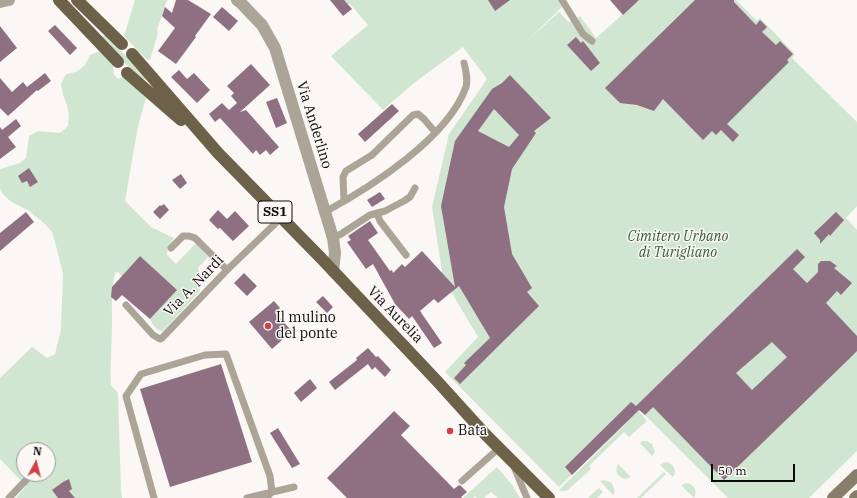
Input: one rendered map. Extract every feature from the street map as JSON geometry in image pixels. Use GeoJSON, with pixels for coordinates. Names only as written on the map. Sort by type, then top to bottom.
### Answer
{"type":"FeatureCollection","features":[{"type":"Feature","properties":{"kind":"main road"},"geometry":{"type":"LineString","coordinates":[[59,0],[118,62]]}},
{"type":"Feature","properties":{"kind":"main road"},"geometry":{"type":"LineString","coordinates":[[77,0],[122,44]]}},
{"type":"Feature","properties":{"kind":"main road","name":"Via Aurelia"},"geometry":{"type":"LineString","coordinates":[[132,54],[218,153],[333,271],[499,448],[549,498]]}},
{"type":"Feature","properties":{"kind":"main road","name":"Via Aurelia"},"geometry":{"type":"LineString","coordinates":[[127,73],[218,153]]}},
{"type":"Feature","properties":{"kind":"main road"},"geometry":{"type":"LineString","coordinates":[[833,498],[857,475]]}},
{"type":"Feature","properties":{"kind":"street"},"geometry":{"type":"LineString","coordinates":[[0,2],[9,0]]}},
{"type":"Feature","properties":{"kind":"street","name":"Via Anderlino"},"geometry":{"type":"LineString","coordinates":[[237,0],[262,25],[275,48],[333,238],[333,271]]}},
{"type":"Feature","properties":{"kind":"lane"},"geometry":{"type":"LineString","coordinates":[[562,0],[583,34],[592,41]]}},
{"type":"Feature","properties":{"kind":"lane"},"geometry":{"type":"LineString","coordinates":[[325,212],[394,168],[415,152],[435,132],[449,116],[466,86],[467,78],[464,63]]}},
{"type":"Feature","properties":{"kind":"lane"},"geometry":{"type":"LineString","coordinates":[[344,201],[343,177],[346,171],[372,155],[413,115],[418,114],[435,132]]}},
{"type":"Feature","properties":{"kind":"lane"},"geometry":{"type":"LineString","coordinates":[[333,238],[370,215],[404,202],[410,197],[415,188]]}},
{"type":"Feature","properties":{"kind":"lane"},"geometry":{"type":"LineString","coordinates":[[377,213],[380,221],[406,255]]}},
{"type":"Feature","properties":{"kind":"lane","name":"Via A. Nardi"},"geometry":{"type":"LineString","coordinates":[[126,304],[153,335],[160,338],[281,218]]}},
{"type":"Feature","properties":{"kind":"lane"},"geometry":{"type":"LineString","coordinates":[[171,248],[183,236],[195,238],[227,270]]}},
{"type":"Feature","properties":{"kind":"lane"},"geometry":{"type":"LineString","coordinates":[[154,498],[126,396],[141,374],[212,354],[226,354],[270,476],[272,492]]}},
{"type":"Feature","properties":{"kind":"lane"},"geometry":{"type":"LineString","coordinates":[[462,480],[499,448]]}},
{"type":"Feature","properties":{"kind":"lane"},"geometry":{"type":"LineString","coordinates":[[509,458],[523,486],[527,498]]}},
{"type":"Feature","properties":{"kind":"lane"},"geometry":{"type":"LineString","coordinates":[[10,498],[24,482]]}},
{"type":"Feature","properties":{"kind":"lane"},"geometry":{"type":"LineString","coordinates":[[247,498],[294,486]]}},
{"type":"Feature","properties":{"kind":"lane"},"geometry":{"type":"LineString","coordinates":[[266,498],[272,492]]}},
{"type":"Feature","properties":{"kind":"green space"},"geometry":{"type":"Polygon","coordinates":[[[135,0],[167,0],[157,30],[158,33],[150,60],[146,59],[124,36],[135,0]]]}},
{"type":"Feature","properties":{"kind":"green space","name":"Cimitero Urbano di Turigliano"},"geometry":{"type":"Polygon","coordinates":[[[339,0],[558,0],[563,6],[527,41],[559,12],[569,22],[580,16],[596,38],[639,0],[736,0],[757,21],[760,18],[795,54],[792,58],[857,122],[857,206],[846,218],[857,230],[857,451],[809,498],[728,498],[640,410],[639,411],[647,421],[629,437],[624,432],[589,466],[591,469],[567,491],[560,491],[559,490],[629,421],[559,487],[445,372],[478,337],[443,278],[432,207],[449,134],[487,79],[463,47],[414,83],[383,110],[331,56],[368,25],[350,4],[345,4],[339,0]]]}},
{"type":"Feature","properties":{"kind":"green space"},"geometry":{"type":"Polygon","coordinates":[[[103,36],[106,36],[146,76],[145,79],[142,79],[120,59],[102,40],[103,36]]]}},
{"type":"Feature","properties":{"kind":"green space"},"geometry":{"type":"Polygon","coordinates":[[[100,51],[113,65],[114,75],[118,79],[123,77],[140,90],[146,98],[138,126],[125,201],[151,227],[174,238],[168,247],[167,255],[176,264],[195,244],[197,244],[208,257],[198,268],[200,291],[163,331],[157,329],[150,319],[176,291],[140,256],[122,276],[118,272],[115,273],[112,296],[111,385],[118,393],[122,498],[16,498],[26,486],[22,482],[56,482],[56,442],[16,442],[16,476],[0,459],[0,378],[32,347],[47,358],[55,354],[61,329],[63,273],[52,232],[29,211],[10,201],[3,194],[0,189],[0,169],[20,163],[26,158],[29,136],[38,131],[60,133],[68,126],[69,115],[61,84],[66,74],[76,72],[85,65],[90,55],[100,51]]]}},
{"type":"Feature","properties":{"kind":"green space"},"geometry":{"type":"Polygon","coordinates":[[[642,441],[647,441],[652,444],[655,452],[652,456],[640,443],[642,441]]]}},
{"type":"Feature","properties":{"kind":"green space"},"geometry":{"type":"Polygon","coordinates":[[[665,462],[674,467],[675,472],[673,477],[660,465],[665,462]]]}},
{"type":"Feature","properties":{"kind":"green space"},"geometry":{"type":"Polygon","coordinates":[[[618,464],[631,477],[625,479],[619,475],[616,469],[618,464]]]}},
{"type":"Feature","properties":{"kind":"green space"},"geometry":{"type":"Polygon","coordinates":[[[497,467],[513,486],[520,498],[498,498],[491,492],[484,498],[477,498],[475,496],[473,498],[463,498],[497,467]]]}},
{"type":"Feature","properties":{"kind":"green space"},"geometry":{"type":"Polygon","coordinates":[[[664,472],[666,474],[641,498],[637,498],[664,472]]]}},
{"type":"Feature","properties":{"kind":"green space"},"geometry":{"type":"Polygon","coordinates":[[[604,480],[612,483],[615,492],[613,495],[600,481],[604,480]]]}},
{"type":"Feature","properties":{"kind":"green space"},"geometry":{"type":"Polygon","coordinates":[[[686,483],[693,486],[696,493],[694,498],[681,485],[686,483]]]}},
{"type":"Feature","properties":{"kind":"green space"},"geometry":{"type":"Polygon","coordinates":[[[599,488],[603,492],[597,498],[588,498],[599,488]]]}},
{"type":"Feature","properties":{"kind":"building"},"geometry":{"type":"Polygon","coordinates":[[[176,0],[188,0],[211,14],[176,64],[158,51],[175,28],[162,16],[165,7],[172,13],[176,0]]]}},
{"type":"Feature","properties":{"kind":"building"},"geometry":{"type":"Polygon","coordinates":[[[330,0],[344,0],[352,9],[343,16],[330,0]]]}},
{"type":"Feature","properties":{"kind":"building"},"geometry":{"type":"Polygon","coordinates":[[[488,0],[510,0],[495,11],[488,0]]]}},
{"type":"Feature","properties":{"kind":"building"},"geometry":{"type":"Polygon","coordinates":[[[610,0],[639,0],[623,15],[610,0]]]}},
{"type":"Feature","properties":{"kind":"building"},"geometry":{"type":"Polygon","coordinates":[[[695,0],[734,0],[734,2],[756,25],[760,20],[767,27],[762,32],[776,45],[780,41],[793,54],[787,60],[789,62],[727,124],[739,135],[733,142],[721,130],[716,135],[712,131],[703,140],[663,99],[654,111],[637,105],[620,103],[605,88],[695,0]]]}},
{"type":"Feature","properties":{"kind":"building"},"geometry":{"type":"Polygon","coordinates":[[[222,7],[238,21],[229,31],[213,17],[222,7]]]}},
{"type":"Feature","properties":{"kind":"building"},"geometry":{"type":"Polygon","coordinates":[[[55,25],[77,48],[70,55],[48,31],[55,25]]]}},
{"type":"Feature","properties":{"kind":"building"},"geometry":{"type":"Polygon","coordinates":[[[0,26],[17,48],[0,62],[0,26]]]}},
{"type":"Feature","properties":{"kind":"building"},"geometry":{"type":"Polygon","coordinates":[[[576,37],[581,43],[583,41],[600,63],[591,71],[567,45],[576,37]]]}},
{"type":"Feature","properties":{"kind":"building"},"geometry":{"type":"Polygon","coordinates":[[[251,64],[270,85],[240,112],[246,110],[279,147],[270,155],[266,150],[260,155],[256,150],[253,154],[220,118],[215,122],[209,114],[222,103],[229,110],[237,103],[231,96],[234,93],[227,86],[251,64]]]}},
{"type":"Feature","properties":{"kind":"building"},"geometry":{"type":"Polygon","coordinates":[[[179,70],[187,79],[194,73],[210,90],[197,103],[171,77],[179,70]]]}},
{"type":"Feature","properties":{"kind":"building"},"geometry":{"type":"Polygon","coordinates":[[[45,73],[51,81],[38,91],[37,90],[8,116],[0,108],[0,78],[12,92],[23,82],[27,87],[45,73]]]}},
{"type":"Feature","properties":{"kind":"building"},"geometry":{"type":"Polygon","coordinates":[[[510,75],[551,118],[534,131],[536,133],[512,169],[504,207],[512,254],[532,288],[527,292],[539,306],[460,384],[454,378],[466,365],[464,363],[490,338],[459,286],[438,303],[434,299],[420,311],[442,343],[434,348],[412,316],[409,319],[395,304],[373,264],[366,269],[347,242],[351,240],[348,236],[370,221],[378,233],[368,240],[390,271],[392,270],[393,273],[402,264],[405,267],[422,251],[455,287],[441,206],[455,141],[492,89],[502,83],[510,75]],[[494,109],[478,131],[509,147],[519,135],[494,109]]]}},
{"type":"Feature","properties":{"kind":"building"},"geometry":{"type":"Polygon","coordinates":[[[277,98],[287,123],[276,128],[266,102],[277,98]]]}},
{"type":"Feature","properties":{"kind":"building"},"geometry":{"type":"Polygon","coordinates":[[[392,104],[399,111],[365,142],[358,134],[392,104]]]}},
{"type":"Feature","properties":{"kind":"building"},"geometry":{"type":"Polygon","coordinates":[[[16,119],[21,126],[8,137],[16,147],[0,159],[0,127],[2,130],[16,119]]]}},
{"type":"Feature","properties":{"kind":"building"},"geometry":{"type":"Polygon","coordinates":[[[29,168],[38,182],[30,187],[27,181],[22,183],[18,176],[29,168]]]}},
{"type":"Feature","properties":{"kind":"building"},"geometry":{"type":"Polygon","coordinates":[[[181,174],[187,183],[180,189],[172,180],[181,174]]]}},
{"type":"Feature","properties":{"kind":"building"},"geometry":{"type":"Polygon","coordinates":[[[380,192],[385,199],[372,207],[367,200],[380,192]]]}},
{"type":"Feature","properties":{"kind":"building"},"geometry":{"type":"Polygon","coordinates":[[[164,204],[169,210],[160,219],[153,212],[160,205],[161,206],[164,204]]]}},
{"type":"Feature","properties":{"kind":"building"},"geometry":{"type":"Polygon","coordinates":[[[218,210],[227,219],[235,211],[249,226],[233,241],[220,228],[218,229],[209,220],[218,210]]]}},
{"type":"Feature","properties":{"kind":"building"},"geometry":{"type":"Polygon","coordinates":[[[26,212],[34,222],[0,251],[0,233],[26,212]]]}},
{"type":"Feature","properties":{"kind":"building"},"geometry":{"type":"Polygon","coordinates":[[[836,212],[844,220],[830,236],[829,234],[820,244],[820,240],[814,233],[836,212]]]}},
{"type":"Feature","properties":{"kind":"building"},"geometry":{"type":"Polygon","coordinates":[[[797,249],[805,257],[793,269],[807,283],[818,272],[818,264],[821,261],[830,261],[837,266],[834,268],[852,283],[841,295],[837,291],[826,303],[857,336],[857,351],[724,480],[653,407],[645,415],[639,410],[572,475],[565,467],[631,402],[636,406],[797,249]],[[772,342],[736,373],[752,390],[787,357],[772,342]]]}},
{"type":"Feature","properties":{"kind":"building"},"geometry":{"type":"Polygon","coordinates":[[[140,256],[177,290],[150,319],[122,295],[116,301],[111,297],[112,287],[140,256]]]}},
{"type":"Feature","properties":{"kind":"building"},"geometry":{"type":"Polygon","coordinates":[[[244,273],[257,286],[247,296],[234,283],[244,273]]]}},
{"type":"Feature","properties":{"kind":"building"},"geometry":{"type":"Polygon","coordinates":[[[323,296],[333,307],[327,313],[316,302],[323,296]]]}},
{"type":"Feature","properties":{"kind":"building"},"geometry":{"type":"Polygon","coordinates":[[[274,301],[280,308],[275,313],[290,329],[290,333],[272,349],[249,322],[274,301]]]}},
{"type":"Feature","properties":{"kind":"building"},"geometry":{"type":"Polygon","coordinates":[[[368,348],[391,370],[385,377],[375,367],[372,370],[368,364],[335,390],[329,382],[357,360],[356,358],[368,348]]]}},
{"type":"Feature","properties":{"kind":"building"},"geometry":{"type":"Polygon","coordinates":[[[221,364],[252,462],[170,487],[140,389],[221,364]]]}},
{"type":"Feature","properties":{"kind":"building"},"geometry":{"type":"Polygon","coordinates":[[[310,379],[317,388],[301,402],[294,393],[310,379]]]}},
{"type":"Feature","properties":{"kind":"building"},"geometry":{"type":"Polygon","coordinates":[[[394,411],[410,426],[401,435],[454,489],[459,485],[467,492],[461,497],[462,498],[347,498],[327,478],[394,411]]]}},
{"type":"Feature","properties":{"kind":"building"},"geometry":{"type":"Polygon","coordinates":[[[278,428],[300,464],[292,468],[270,433],[278,428]]]}},
{"type":"Feature","properties":{"kind":"building"},"geometry":{"type":"Polygon","coordinates":[[[69,479],[72,489],[69,491],[75,498],[58,498],[52,490],[69,479]]]}},
{"type":"Feature","properties":{"kind":"place","name":"Il mulino del ponte"},"geometry":{"type":"Point","coordinates":[268,326]}},
{"type":"Feature","properties":{"kind":"place","name":"Bata"},"geometry":{"type":"Point","coordinates":[450,431]}}]}
